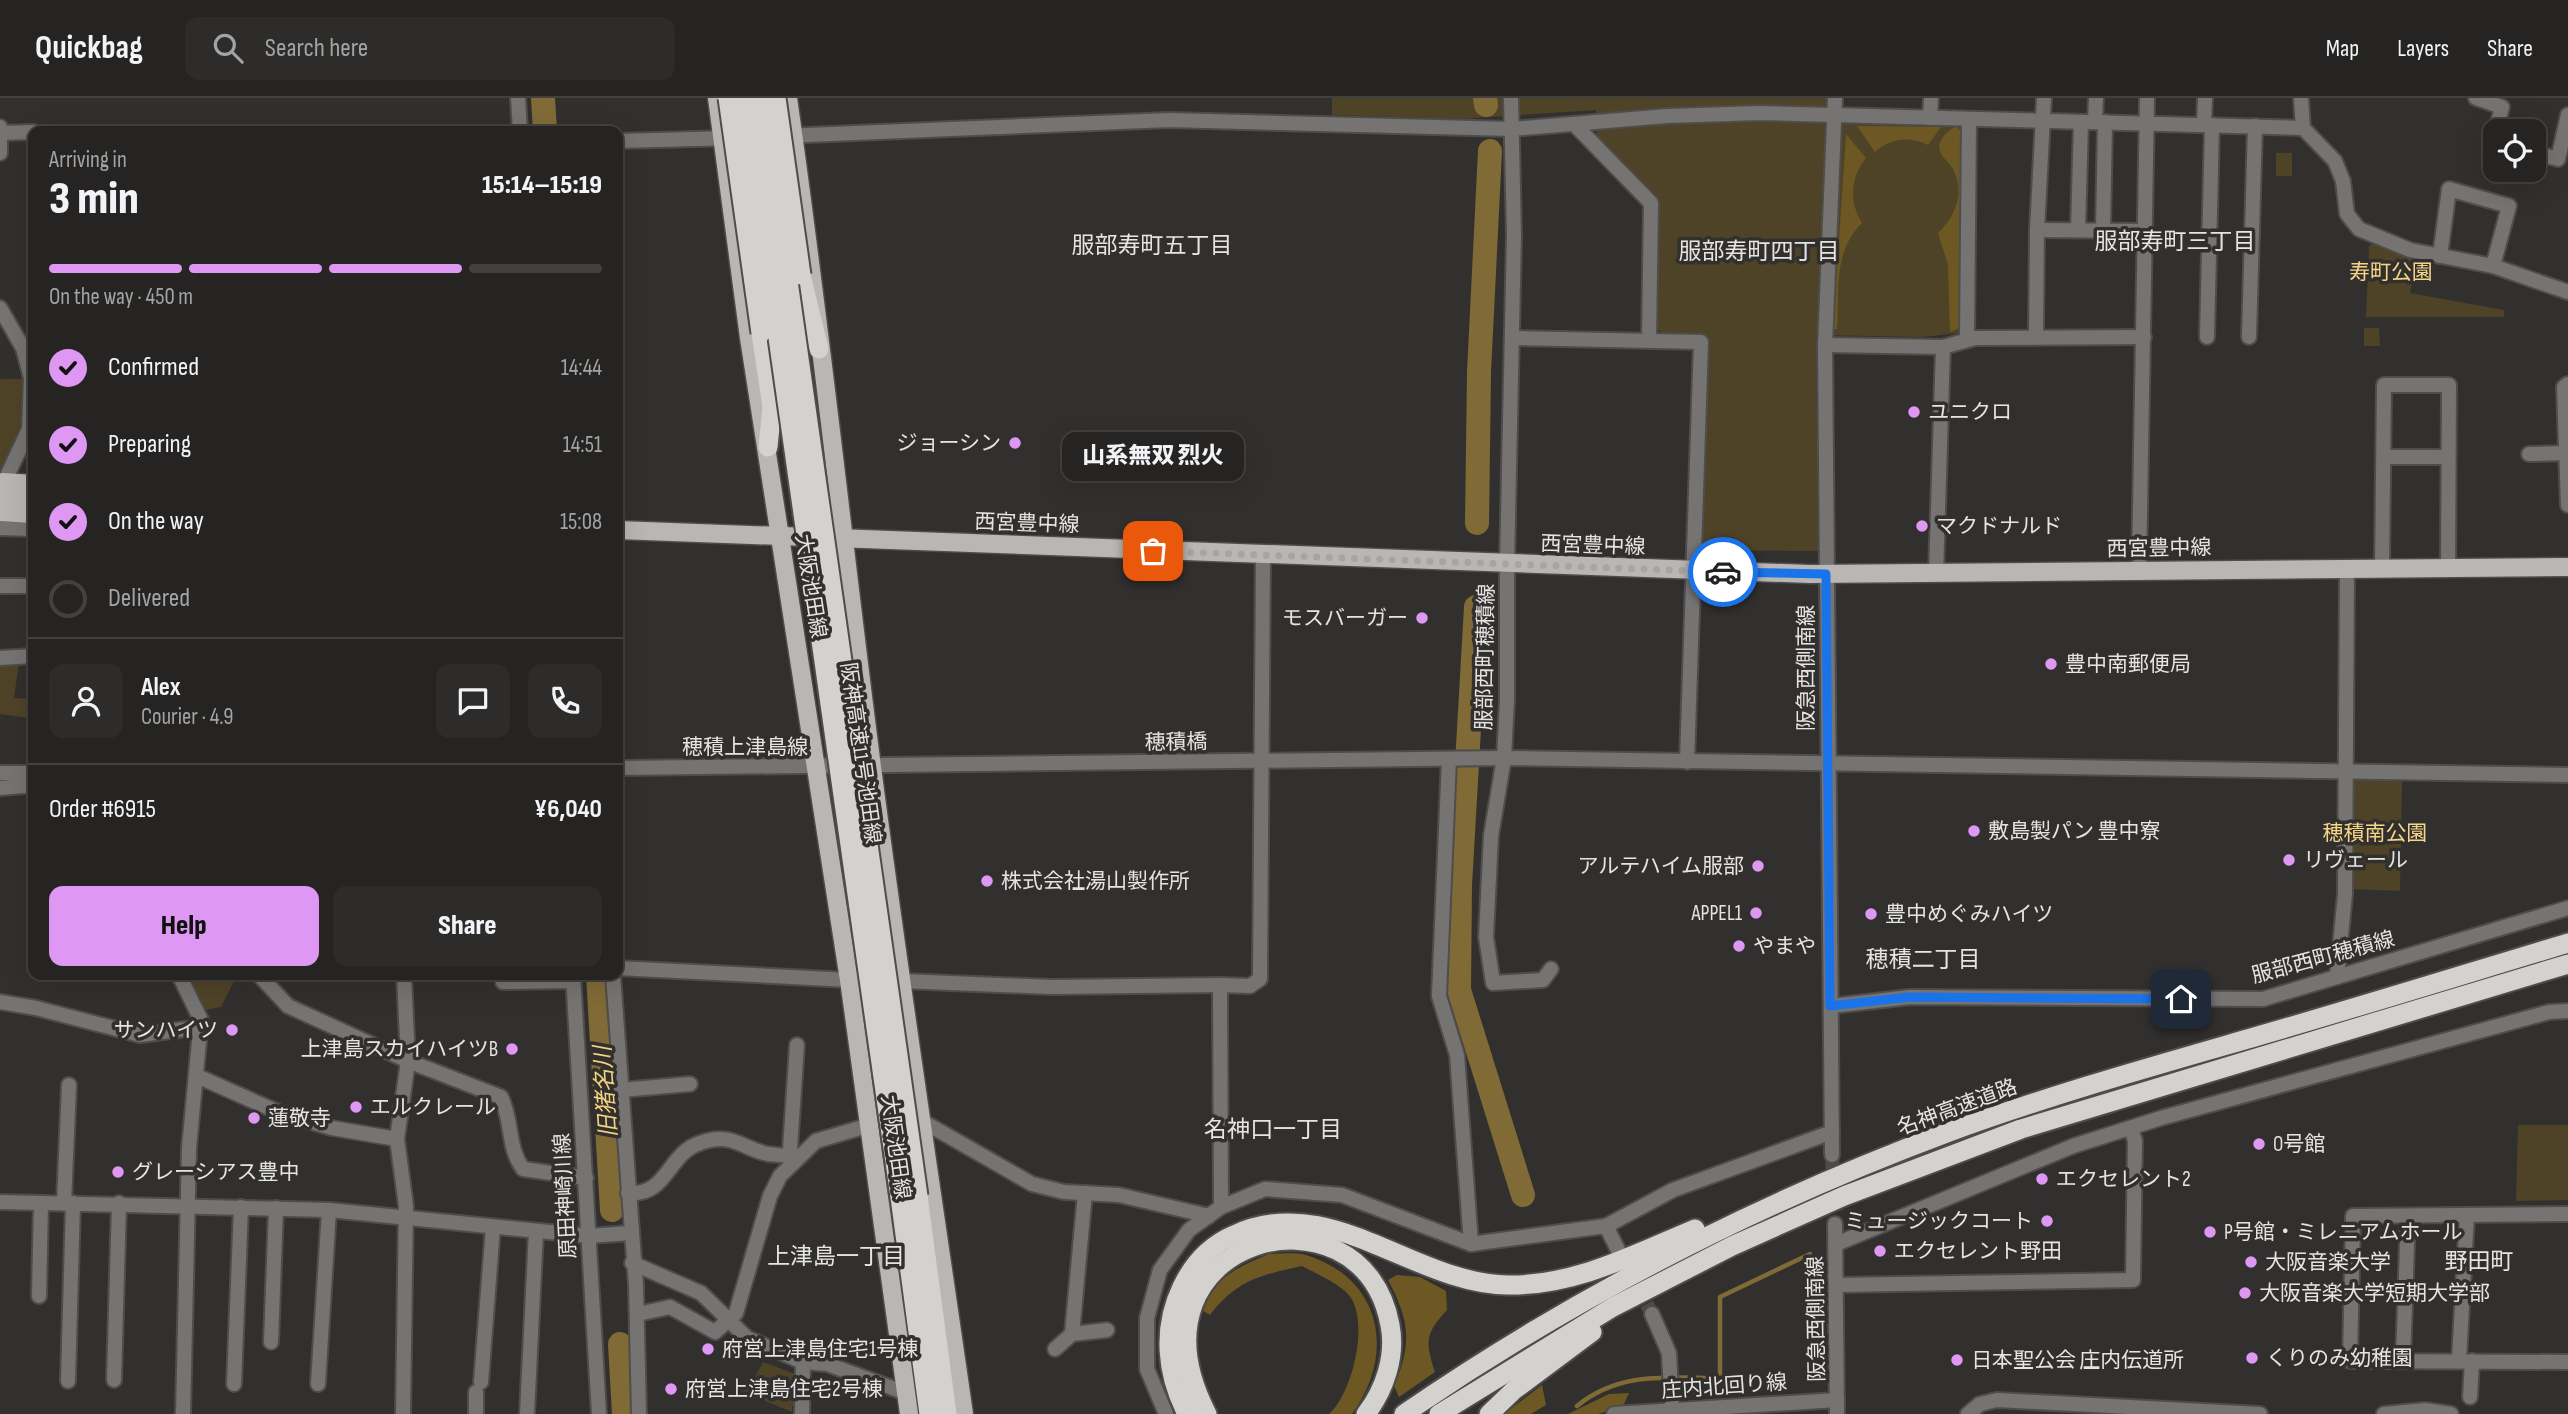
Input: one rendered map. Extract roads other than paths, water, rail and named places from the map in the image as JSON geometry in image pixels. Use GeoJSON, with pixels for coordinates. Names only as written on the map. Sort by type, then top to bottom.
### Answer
{"type":"FeatureCollection","features":[{"type":"Feature","properties":{"kind":"highway"},"geometry":{"type":"LineString","coordinates":[[728,98],[772,407],[768,447]]}},
{"type":"Feature","properties":{"kind":"highway","name":"阪神高速11号池田線"},"geometry":{"type":"LineString","coordinates":[[744,98],[909,1197],[947,1414]]}},
{"type":"Feature","properties":{"kind":"highway","name":"阪神高速11号池田線"},"geometry":{"type":"LineString","coordinates":[[762,98],[909,1197],[929,1414]]}},
{"type":"Feature","properties":{"kind":"highway"},"geometry":{"type":"LineString","coordinates":[[776,98],[801,275],[819,349]]}},
{"type":"Feature","properties":{"kind":"highway","name":"名神高速道路"},"geometry":{"type":"LineString","coordinates":[[1404,1414],[1547,1321],[1663,1258],[1839,1176],[2013,1109],[2568,943]]}},
{"type":"Feature","properties":{"kind":"highway","name":"名神高速道路"},"geometry":{"type":"LineString","coordinates":[[1439,1414],[1557,1339],[1671,1276],[1788,1220],[1897,1175],[2084,1109],[2568,965]]}},
{"type":"Feature","properties":{"kind":"highway"},"geometry":{"type":"LineString","coordinates":[[1187,1414],[1171,1370],[1168,1352],[1172,1314],[1186,1279],[1197,1264],[1225,1239],[1241,1231],[1277,1222],[1314,1224],[1359,1237],[1466,1280],[1504,1285],[1542,1284],[1607,1266],[1889,1149],[2013,1109]]}},
{"type":"Feature","properties":{"kind":"highway"},"geometry":{"type":"LineString","coordinates":[[1489,1414],[1559,1354],[1615,1318],[1734,1253],[1897,1175]]}},
{"type":"Feature","properties":{"kind":"highway"},"geometry":{"type":"LineString","coordinates":[[1207,1414],[1192,1382],[1185,1350],[1189,1316],[1195,1299],[1212,1273],[1236,1254],[1262,1242],[1292,1239],[1323,1245],[1353,1261],[1382,1299],[1392,1332],[1391,1350],[1383,1387],[1366,1414]]}},
{"type":"Feature","properties":{"kind":"main road","name":"大阪池田線"},"geometry":{"type":"LineString","coordinates":[[716,98],[849,980],[909,1414]]}},
{"type":"Feature","properties":{"kind":"main road","name":"大阪池田線"},"geometry":{"type":"LineString","coordinates":[[788,98],[813,272],[819,349],[872,767],[964,1414]]}},
{"type":"Feature","properties":{"kind":"main road"},"geometry":{"type":"LineString","coordinates":[[1,492],[28,485]]}},
{"type":"Feature","properties":{"kind":"main road"},"geometry":{"type":"LineString","coordinates":[[1,492],[28,498]]}},
{"type":"Feature","properties":{"kind":"main road"},"geometry":{"type":"LineString","coordinates":[[0,512],[28,514]]}},
{"type":"Feature","properties":{"kind":"main road","name":"西宮豊中線"},"geometry":{"type":"LineString","coordinates":[[623,530],[1826,574],[2568,567]]}},
{"type":"Feature","properties":{"kind":"street"},"geometry":{"type":"LineString","coordinates":[[518,98],[520,126]]}},
{"type":"Feature","properties":{"kind":"street","name":"服部西町穂積線"},"geometry":{"type":"LineString","coordinates":[[1511,98],[1504,129],[1514,235],[1507,700],[1504,758],[1491,836],[1486,937],[1493,983],[1543,979],[1551,969]]}},
{"type":"Feature","properties":{"kind":"street","name":"阪急西側南線"},"geometry":{"type":"LineString","coordinates":[[1832,1155],[1825,345],[1835,98]]}},
{"type":"Feature","properties":{"kind":"street"},"geometry":{"type":"LineString","coordinates":[[1930,118],[1931,98]]}},
{"type":"Feature","properties":{"kind":"street"},"geometry":{"type":"LineString","coordinates":[[2036,336],[2037,230],[2044,98]]}},
{"type":"Feature","properties":{"kind":"street"},"geometry":{"type":"LineString","coordinates":[[2078,230],[2096,98]]}},
{"type":"Feature","properties":{"kind":"street"},"geometry":{"type":"LineString","coordinates":[[2139,570],[2147,231],[2147,98]]}},
{"type":"Feature","properties":{"kind":"street"},"geometry":{"type":"LineString","coordinates":[[2205,98],[2208,125],[2207,337]]}},
{"type":"Feature","properties":{"kind":"street"},"geometry":{"type":"LineString","coordinates":[[2301,98],[2303,128],[2337,164],[2343,181],[2346,211],[2354,225],[2410,250],[2493,266],[2568,292]]}},
{"type":"Feature","properties":{"kind":"street"},"geometry":{"type":"LineString","coordinates":[[2476,98],[2502,107],[2499,119]]}},
{"type":"Feature","properties":{"kind":"street"},"geometry":{"type":"LineString","coordinates":[[623,141],[1169,120],[1504,129],[1698,114],[2303,128]]}},
{"type":"Feature","properties":{"kind":"street"},"geometry":{"type":"LineString","coordinates":[[2546,156],[2558,159],[2568,115]]}},
{"type":"Feature","properties":{"kind":"street"},"geometry":{"type":"LineString","coordinates":[[1967,339],[1969,119]]}},
{"type":"Feature","properties":{"kind":"street"},"geometry":{"type":"LineString","coordinates":[[2094,122],[2103,230]]}},
{"type":"Feature","properties":{"kind":"street"},"geometry":{"type":"LineString","coordinates":[[1575,125],[1651,203],[1649,340]]}},
{"type":"Feature","properties":{"kind":"street"},"geometry":{"type":"LineString","coordinates":[[2249,337],[2255,126]]}},
{"type":"Feature","properties":{"kind":"street"},"geometry":{"type":"LineString","coordinates":[[0,127],[0,153]]}},
{"type":"Feature","properties":{"kind":"street"},"geometry":{"type":"LineString","coordinates":[[1,133],[28,132]]}},
{"type":"Feature","properties":{"kind":"street"},"geometry":{"type":"LineString","coordinates":[[2440,256],[2449,189],[2509,206],[2493,266]]}},
{"type":"Feature","properties":{"kind":"street"},"geometry":{"type":"LineString","coordinates":[[2037,230],[2147,231]]}},
{"type":"Feature","properties":{"kind":"street"},"geometry":{"type":"LineString","coordinates":[[0,308],[28,348]]}},
{"type":"Feature","properties":{"kind":"street"},"geometry":{"type":"LineString","coordinates":[[1825,345],[1943,347],[1967,339],[2036,336],[2144,337]]}},
{"type":"Feature","properties":{"kind":"street"},"geometry":{"type":"LineString","coordinates":[[1512,338],[1701,342],[1687,762]]}},
{"type":"Feature","properties":{"kind":"street"},"geometry":{"type":"LineString","coordinates":[[1937,574],[1943,347]]}},
{"type":"Feature","properties":{"kind":"street"},"geometry":{"type":"LineString","coordinates":[[2568,384],[2564,387],[2568,505]]}},
{"type":"Feature","properties":{"kind":"street"},"geometry":{"type":"LineString","coordinates":[[2382,568],[2384,385],[2449,385],[2448,568]]}},
{"type":"Feature","properties":{"kind":"street"},"geometry":{"type":"LineString","coordinates":[[1,492],[28,441]]}},
{"type":"Feature","properties":{"kind":"street"},"geometry":{"type":"LineString","coordinates":[[2529,454],[2567,453]]}},
{"type":"Feature","properties":{"kind":"street"},"geometry":{"type":"LineString","coordinates":[[2384,457],[2448,457]]}},
{"type":"Feature","properties":{"kind":"street"},"geometry":{"type":"LineString","coordinates":[[0,528],[28,528]]}},
{"type":"Feature","properties":{"kind":"street"},"geometry":{"type":"LineString","coordinates":[[902,981],[1052,987],[1250,986],[1260,979],[1263,555]]}},
{"type":"Feature","properties":{"kind":"street"},"geometry":{"type":"LineString","coordinates":[[2337,977],[2345,894],[2347,568]]}},
{"type":"Feature","properties":{"kind":"street"},"geometry":{"type":"LineString","coordinates":[[0,586],[28,586]]}},
{"type":"Feature","properties":{"kind":"street"},"geometry":{"type":"LineString","coordinates":[[0,658],[28,656]]}},
{"type":"Feature","properties":{"kind":"street","name":"穂積橋"},"geometry":{"type":"LineString","coordinates":[[872,767],[1504,758],[2568,775]]}},
{"type":"Feature","properties":{"kind":"street"},"geometry":{"type":"LineString","coordinates":[[1453,759],[1439,996],[1457,1055],[1471,1244]]}},
{"type":"Feature","properties":{"kind":"street","name":"穂積上津島線"},"geometry":{"type":"LineString","coordinates":[[623,768],[872,767]]}},
{"type":"Feature","properties":{"kind":"street"},"geometry":{"type":"LineString","coordinates":[[0,773],[28,773]]}},
{"type":"Feature","properties":{"kind":"street"},"geometry":{"type":"LineString","coordinates":[[0,788],[24,786],[28,776]]}},
{"type":"Feature","properties":{"kind":"street","name":"服部西町穂積線"},"geometry":{"type":"LineString","coordinates":[[1830,1006],[1910,997],[2263,999],[2568,908]]}},
{"type":"Feature","properties":{"kind":"street"},"geometry":{"type":"LineString","coordinates":[[623,968],[849,980]]}},
{"type":"Feature","properties":{"kind":"street"},"geometry":{"type":"LineString","coordinates":[[181,980],[201,1020],[186,1205],[183,1414]]}},
{"type":"Feature","properties":{"kind":"street"},"geometry":{"type":"LineString","coordinates":[[264,980],[288,1006],[408,1061],[501,1097],[510,1116],[513,1155],[523,1170],[586,1178]]}},
{"type":"Feature","properties":{"kind":"street"},"geometry":{"type":"LineString","coordinates":[[402,1414],[406,1218],[397,1139],[408,1061],[404,980]]}},
{"type":"Feature","properties":{"kind":"street"},"geometry":{"type":"LineString","coordinates":[[503,982],[538,980]]}},
{"type":"Feature","properties":{"kind":"street","name":"原田神崎川線"},"geometry":{"type":"LineString","coordinates":[[573,980],[599,1414]]}},
{"type":"Feature","properties":{"kind":"street"},"geometry":{"type":"LineString","coordinates":[[613,980],[632,1263],[638,1314],[639,1414]]}},
{"type":"Feature","properties":{"kind":"street"},"geometry":{"type":"LineString","coordinates":[[1220,985],[1221,1207]]}},
{"type":"Feature","properties":{"kind":"street"},"geometry":{"type":"LineString","coordinates":[[0,1002],[36,1008],[140,1035],[201,1027]]}},
{"type":"Feature","properties":{"kind":"street"},"geometry":{"type":"LineString","coordinates":[[1836,1244],[2073,1146],[2549,1012],[2568,1012]]}},
{"type":"Feature","properties":{"kind":"street"},"geometry":{"type":"LineString","coordinates":[[795,1158],[790,1149],[797,1045]]}},
{"type":"Feature","properties":{"kind":"street"},"geometry":{"type":"LineString","coordinates":[[197,1076],[278,1112],[332,1128],[397,1139]]}},
{"type":"Feature","properties":{"kind":"street"},"geometry":{"type":"LineString","coordinates":[[621,1090],[690,1084]]}},
{"type":"Feature","properties":{"kind":"street"},"geometry":{"type":"LineString","coordinates":[[68,1381],[69,1085]]}},
{"type":"Feature","properties":{"kind":"street"},"geometry":{"type":"LineString","coordinates":[[922,1121],[1032,1184],[1065,1192],[1119,1195],[1209,1216]]}},
{"type":"Feature","properties":{"kind":"street"},"geometry":{"type":"LineString","coordinates":[[638,1314],[670,1307],[715,1332],[736,1313],[770,1196],[780,1176],[795,1158],[816,1141],[870,1125]]}},
{"type":"Feature","properties":{"kind":"street"},"geometry":{"type":"LineString","coordinates":[[1836,1285],[2133,1280],[2135,1141],[2131,1128]]}},
{"type":"Feature","properties":{"kind":"street"},"geometry":{"type":"LineString","coordinates":[[1166,1414],[1147,1369],[1147,1318],[1160,1270],[1189,1230],[1221,1207],[1265,1189],[1342,1195],[1471,1244],[1606,1226],[1673,1191],[1832,1132]]}},
{"type":"Feature","properties":{"kind":"street"},"geometry":{"type":"LineString","coordinates":[[628,1193],[642,1194],[653,1189],[678,1159],[698,1143],[738,1140],[750,1148],[795,1158]]}},
{"type":"Feature","properties":{"kind":"street"},"geometry":{"type":"LineString","coordinates":[[1072,1334],[1085,1193]]}},
{"type":"Feature","properties":{"kind":"street"},"geometry":{"type":"LineString","coordinates":[[0,1202],[330,1210],[589,1236],[630,1233]]}},
{"type":"Feature","properties":{"kind":"street"},"geometry":{"type":"LineString","coordinates":[[38,1296],[41,1203]]}},
{"type":"Feature","properties":{"kind":"street"},"geometry":{"type":"LineString","coordinates":[[114,1380],[119,1203]]}},
{"type":"Feature","properties":{"kind":"street"},"geometry":{"type":"LineString","coordinates":[[234,1384],[241,1207]]}},
{"type":"Feature","properties":{"kind":"street"},"geometry":{"type":"LineString","coordinates":[[271,1342],[276,1208]]}},
{"type":"Feature","properties":{"kind":"street"},"geometry":{"type":"LineString","coordinates":[[318,1384],[330,1210]]}},
{"type":"Feature","properties":{"kind":"street"},"geometry":{"type":"LineString","coordinates":[[2568,1214],[2353,1216],[2350,1361],[2568,1362]]}},
{"type":"Feature","properties":{"kind":"street"},"geometry":{"type":"LineString","coordinates":[[2467,1215],[2465,1361],[2470,1397]]}},
{"type":"Feature","properties":{"kind":"street"},"geometry":{"type":"LineString","coordinates":[[2403,1361],[2408,1216]]}},
{"type":"Feature","properties":{"kind":"street","name":"阪急西側南線"},"geometry":{"type":"LineString","coordinates":[[1835,1224],[1837,1407]]}},
{"type":"Feature","properties":{"kind":"street"},"geometry":{"type":"LineString","coordinates":[[1606,1226],[1618,1250]]}},
{"type":"Feature","properties":{"kind":"street"},"geometry":{"type":"LineString","coordinates":[[476,1414],[493,1227]]}},
{"type":"Feature","properties":{"kind":"street"},"geometry":{"type":"LineString","coordinates":[[527,1414],[536,1231]]}},
{"type":"Feature","properties":{"kind":"street"},"geometry":{"type":"LineString","coordinates":[[632,1263],[701,1293],[747,1338],[803,1362],[827,1364],[906,1393]]}},
{"type":"Feature","properties":{"kind":"street"},"geometry":{"type":"LineString","coordinates":[[1651,1314],[1669,1353],[1672,1411]]}},
{"type":"Feature","properties":{"kind":"street"},"geometry":{"type":"LineString","coordinates":[[1055,1349],[1072,1334],[1107,1330]]}},
{"type":"Feature","properties":{"kind":"street"},"geometry":{"type":"LineString","coordinates":[[802,1414],[803,1362]]}},
{"type":"Feature","properties":{"kind":"street"},"geometry":{"type":"LineString","coordinates":[[1968,1414],[1980,1404],[1997,1400],[2136,1411],[2260,1414]]}},
{"type":"Feature","properties":{"kind":"street","name":"庄内北回り線"},"geometry":{"type":"LineString","coordinates":[[1614,1414],[1837,1407]]}},
{"type":"Feature","properties":{"kind":"street"},"geometry":{"type":"LineString","coordinates":[[2384,1414],[2414,1410],[2451,1414]]}},
{"type":"Feature","properties":{"kind":"waterway","name":"旧猪名川"},"geometry":{"type":"LineString","coordinates":[[543,98],[545,126]]}},
{"type":"Feature","properties":{"kind":"waterway"},"geometry":{"type":"LineString","coordinates":[[1485,98],[1486,105]]}},
{"type":"Feature","properties":{"kind":"waterway"},"geometry":{"type":"LineString","coordinates":[[1477,523],[1479,372],[1490,151]]}},
{"type":"Feature","properties":{"kind":"waterway"},"geometry":{"type":"LineString","coordinates":[[1476,607],[1460,885],[1459,990],[1523,1195]]}},
{"type":"Feature","properties":{"kind":"waterway","name":"旧猪名川"},"geometry":{"type":"LineString","coordinates":[[598,980],[612,1210]]}},
{"type":"Feature","properties":{"kind":"waterway"},"geometry":{"type":"LineString","coordinates":[[1577,1406],[1593,1395],[1627,1382],[1663,1378],[1720,1378],[1720,1297],[1810,1254]]}},
{"type":"Feature","properties":{"kind":"waterway","name":"旧猪名川"},"geometry":{"type":"LineString","coordinates":[[620,1344],[624,1414]]}},
{"type":"Feature","properties":{"kind":"tunnel"},"geometry":{"type":"LineString","coordinates":[[1832,1155],[1835,1224]]}},
{"type":"Feature","properties":{"kind":"tunnel"},"geometry":{"type":"LineString","coordinates":[[1627,1267],[1652,1314]]}},
{"type":"Feature","properties":{"kind":"place","name":"ユニクロ"},"geometry":{"type":"Point","coordinates":[1914,412]}},
{"type":"Feature","properties":{"kind":"place","name":"ジョーシン"},"geometry":{"type":"Point","coordinates":[1015,443]}},
{"type":"Feature","properties":{"kind":"place","name":"マクドナルド"},"geometry":{"type":"Point","coordinates":[1922,526]}},
{"type":"Feature","properties":{"kind":"place","name":"山系無双 烈火"},"geometry":{"type":"Point","coordinates":[1153,551]}},
{"type":"Feature","properties":{"kind":"place","name":"モスバーガー"},"geometry":{"type":"Point","coordinates":[1422,618]}},
{"type":"Feature","properties":{"kind":"place","name":"豊中南郵便局"},"geometry":{"type":"Point","coordinates":[2051,664]}},
{"type":"Feature","properties":{"kind":"place","name":"敷島製パン 豊中寮"},"geometry":{"type":"Point","coordinates":[1974,831]}},
{"type":"Feature","properties":{"kind":"place","name":"リヴェール"},"geometry":{"type":"Point","coordinates":[2289,860]}},
{"type":"Feature","properties":{"kind":"place","name":"アルテハイム服部"},"geometry":{"type":"Point","coordinates":[1758,866]}},
{"type":"Feature","properties":{"kind":"place","name":"株式会社湯山製作所"},"geometry":{"type":"Point","coordinates":[987,881]}},
{"type":"Feature","properties":{"kind":"place","name":"APPEL1"},"geometry":{"type":"Point","coordinates":[1756,913]}},
{"type":"Feature","properties":{"kind":"place","name":"豊中めぐみハイツ"},"geometry":{"type":"Point","coordinates":[1871,914]}},
{"type":"Feature","properties":{"kind":"place","name":"やまや"},"geometry":{"type":"Point","coordinates":[1739,946]}},
{"type":"Feature","properties":{"kind":"place","name":"サンハイツ"},"geometry":{"type":"Point","coordinates":[232,1030]}},
{"type":"Feature","properties":{"kind":"place","name":"上津島スカイハイツB"},"geometry":{"type":"Point","coordinates":[512,1049]}},
{"type":"Feature","properties":{"kind":"place","name":"エルクレール"},"geometry":{"type":"Point","coordinates":[356,1107]}},
{"type":"Feature","properties":{"kind":"place","name":"蓮敬寺"},"geometry":{"type":"Point","coordinates":[254,1118]}},
{"type":"Feature","properties":{"kind":"place","name":"O号館"},"geometry":{"type":"Point","coordinates":[2259,1144]}},
{"type":"Feature","properties":{"kind":"place","name":"グレーシアス豊中"},"geometry":{"type":"Point","coordinates":[118,1172]}},
{"type":"Feature","properties":{"kind":"place","name":"エクセレント2"},"geometry":{"type":"Point","coordinates":[2042,1179]}},
{"type":"Feature","properties":{"kind":"place","name":"ミュージックコート"},"geometry":{"type":"Point","coordinates":[2047,1221]}},
{"type":"Feature","properties":{"kind":"place","name":"P号館・ミレニアムホール"},"geometry":{"type":"Point","coordinates":[2210,1232]}},
{"type":"Feature","properties":{"kind":"place","name":"エクセレント野田"},"geometry":{"type":"Point","coordinates":[1880,1251]}},
{"type":"Feature","properties":{"kind":"place","name":"大阪音楽大学"},"geometry":{"type":"Point","coordinates":[2251,1262]}},
{"type":"Feature","properties":{"kind":"place","name":"大阪音楽大学短期大学部"},"geometry":{"type":"Point","coordinates":[2245,1293]}},
{"type":"Feature","properties":{"kind":"place","name":"府営上津島住宅1号棟"},"geometry":{"type":"Point","coordinates":[708,1349]}},
{"type":"Feature","properties":{"kind":"place","name":"くりのみ幼稚園"},"geometry":{"type":"Point","coordinates":[2252,1358]}},
{"type":"Feature","properties":{"kind":"place","name":"日本聖公会 庄内伝道所"},"geometry":{"type":"Point","coordinates":[1957,1360]}},
{"type":"Feature","properties":{"kind":"place","name":"府営上津島住宅2号棟"},"geometry":{"type":"Point","coordinates":[671,1389]}},
{"type":"Feature","properties":{"kind":"district","name":"服部寿町三丁目"},"geometry":{"type":"Point","coordinates":[2175,241]}},
{"type":"Feature","properties":{"kind":"district","name":"服部寿町五丁目"},"geometry":{"type":"Point","coordinates":[1152,245]}},
{"type":"Feature","properties":{"kind":"district","name":"服部寿町四丁目"},"geometry":{"type":"Point","coordinates":[1759,251]}},
{"type":"Feature","properties":{"kind":"district","name":"穂積二丁目"},"geometry":{"type":"Point","coordinates":[1923,959]}},
{"type":"Feature","properties":{"kind":"district","name":"名神口一丁目"},"geometry":{"type":"Point","coordinates":[1273,1129]}},
{"type":"Feature","properties":{"kind":"district","name":"上津島一丁目"},"geometry":{"type":"Point","coordinates":[836,1256]}},
{"type":"Feature","properties":{"kind":"district","name":"野田町"},"geometry":{"type":"Point","coordinates":[2479,1261]}},
{"type":"Feature","properties":{"kind":"park label","name":"寿町公園"},"geometry":{"type":"Point","coordinates":[2391,272]}},
{"type":"Feature","properties":{"kind":"park label","name":"穂積南公園"},"geometry":{"type":"Point","coordinates":[2375,833]}}]}
